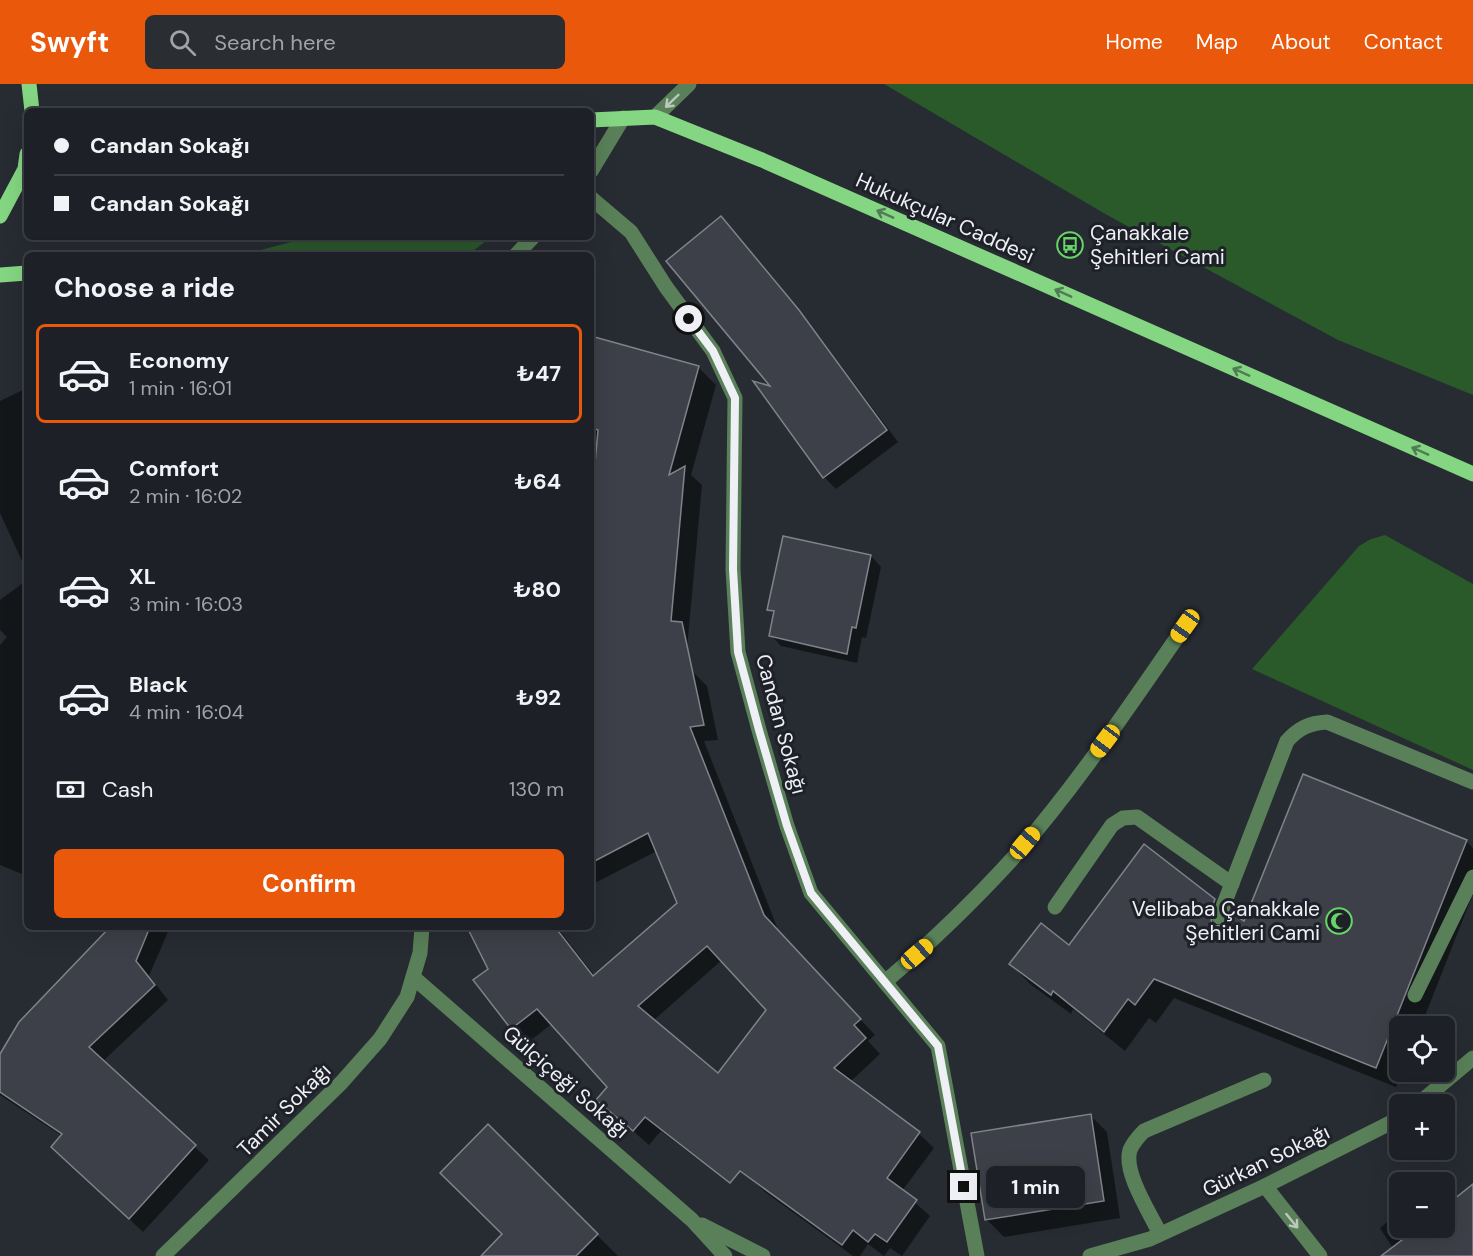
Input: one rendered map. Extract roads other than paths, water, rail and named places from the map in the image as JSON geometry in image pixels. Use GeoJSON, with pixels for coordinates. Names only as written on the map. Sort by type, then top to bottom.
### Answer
{"type":"FeatureCollection","features":[{"type":"Feature","properties":{"kind":"main road"},"geometry":{"type":"LineString","coordinates":[[29,84],[32,108]]}},
{"type":"Feature","properties":{"kind":"main road","name":"Hukukçular Caddesi"},"geometry":{"type":"LineString","coordinates":[[594,120],[654,117],[762,160],[1473,474]]}},
{"type":"Feature","properties":{"kind":"main road"},"geometry":{"type":"LineString","coordinates":[[0,216],[24,171]]}},
{"type":"Feature","properties":{"kind":"main road"},"geometry":{"type":"LineString","coordinates":[[0,275],[24,273]]}},
{"type":"Feature","properties":{"kind":"street"},"geometry":{"type":"LineString","coordinates":[[654,117],[689,84]]}},
{"type":"Feature","properties":{"kind":"street"},"geometry":{"type":"LineString","coordinates":[[594,166],[623,118]]}},
{"type":"Feature","properties":{"kind":"street","name":"Candan Sokağı"},"geometry":{"type":"LineString","coordinates":[[594,201],[631,232],[666,287],[713,351],[735,398],[733,569],[738,652],[741,663],[787,826],[811,893],[938,1046],[977,1256]]}},
{"type":"Feature","properties":{"kind":"street"},"geometry":{"type":"LineString","coordinates":[[519,252],[530,240]]}},
{"type":"Feature","properties":{"kind":"street"},"geometry":{"type":"LineString","coordinates":[[885,982],[933,940],[1014,857],[1105,741],[1185,626]]}},
{"type":"Feature","properties":{"kind":"street"},"geometry":{"type":"LineString","coordinates":[[1219,917],[1287,741],[1305,725],[1327,722],[1473,782]]}},
{"type":"Feature","properties":{"kind":"street"},"geometry":{"type":"LineString","coordinates":[[1054,908],[1112,825],[1123,818],[1137,817],[1232,884]]}},
{"type":"Feature","properties":{"kind":"street"},"geometry":{"type":"LineString","coordinates":[[1415,995],[1473,877]]}},
{"type":"Feature","properties":{"kind":"street","name":"Tamir Sokağı"},"geometry":{"type":"LineString","coordinates":[[163,1256],[341,1083],[380,1039],[407,996],[420,953],[422,930]]}},
{"type":"Feature","properties":{"kind":"street","name":"Gülçiçeği Sokağı"},"geometry":{"type":"LineString","coordinates":[[412,977],[692,1220],[725,1256]]}},
{"type":"Feature","properties":{"kind":"street"},"geometry":{"type":"LineString","coordinates":[[1430,1094],[1473,1058]]}},
{"type":"Feature","properties":{"kind":"street"},"geometry":{"type":"LineString","coordinates":[[1155,1236],[1130,1170],[1130,1150],[1136,1139],[1144,1131],[1264,1080]]}},
{"type":"Feature","properties":{"kind":"street","name":"Gürkan Sokağı"},"geometry":{"type":"LineString","coordinates":[[1090,1256],[1155,1236],[1265,1186],[1389,1124]]}},
{"type":"Feature","properties":{"kind":"street"},"geometry":{"type":"LineString","coordinates":[[1265,1186],[1320,1256]]}},
{"type":"Feature","properties":{"kind":"street","name":"Gülçiçeği Sokağı"},"geometry":{"type":"LineString","coordinates":[[692,1220],[763,1256]]}},
{"type":"Feature","properties":{"kind":"street","name":"Gürkan Sokağı"},"geometry":{"type":"LineString","coordinates":[[1128,1256],[1155,1236]]}},
{"type":"Feature","properties":{"kind":"place","name":"Çanakkale Şehitleri Cami"},"geometry":{"type":"Point","coordinates":[1070,245]}},
{"type":"Feature","properties":{"kind":"place","name":"Velibaba Çanakkale Şehitleri Cami"},"geometry":{"type":"Point","coordinates":[1339,921]}}]}
